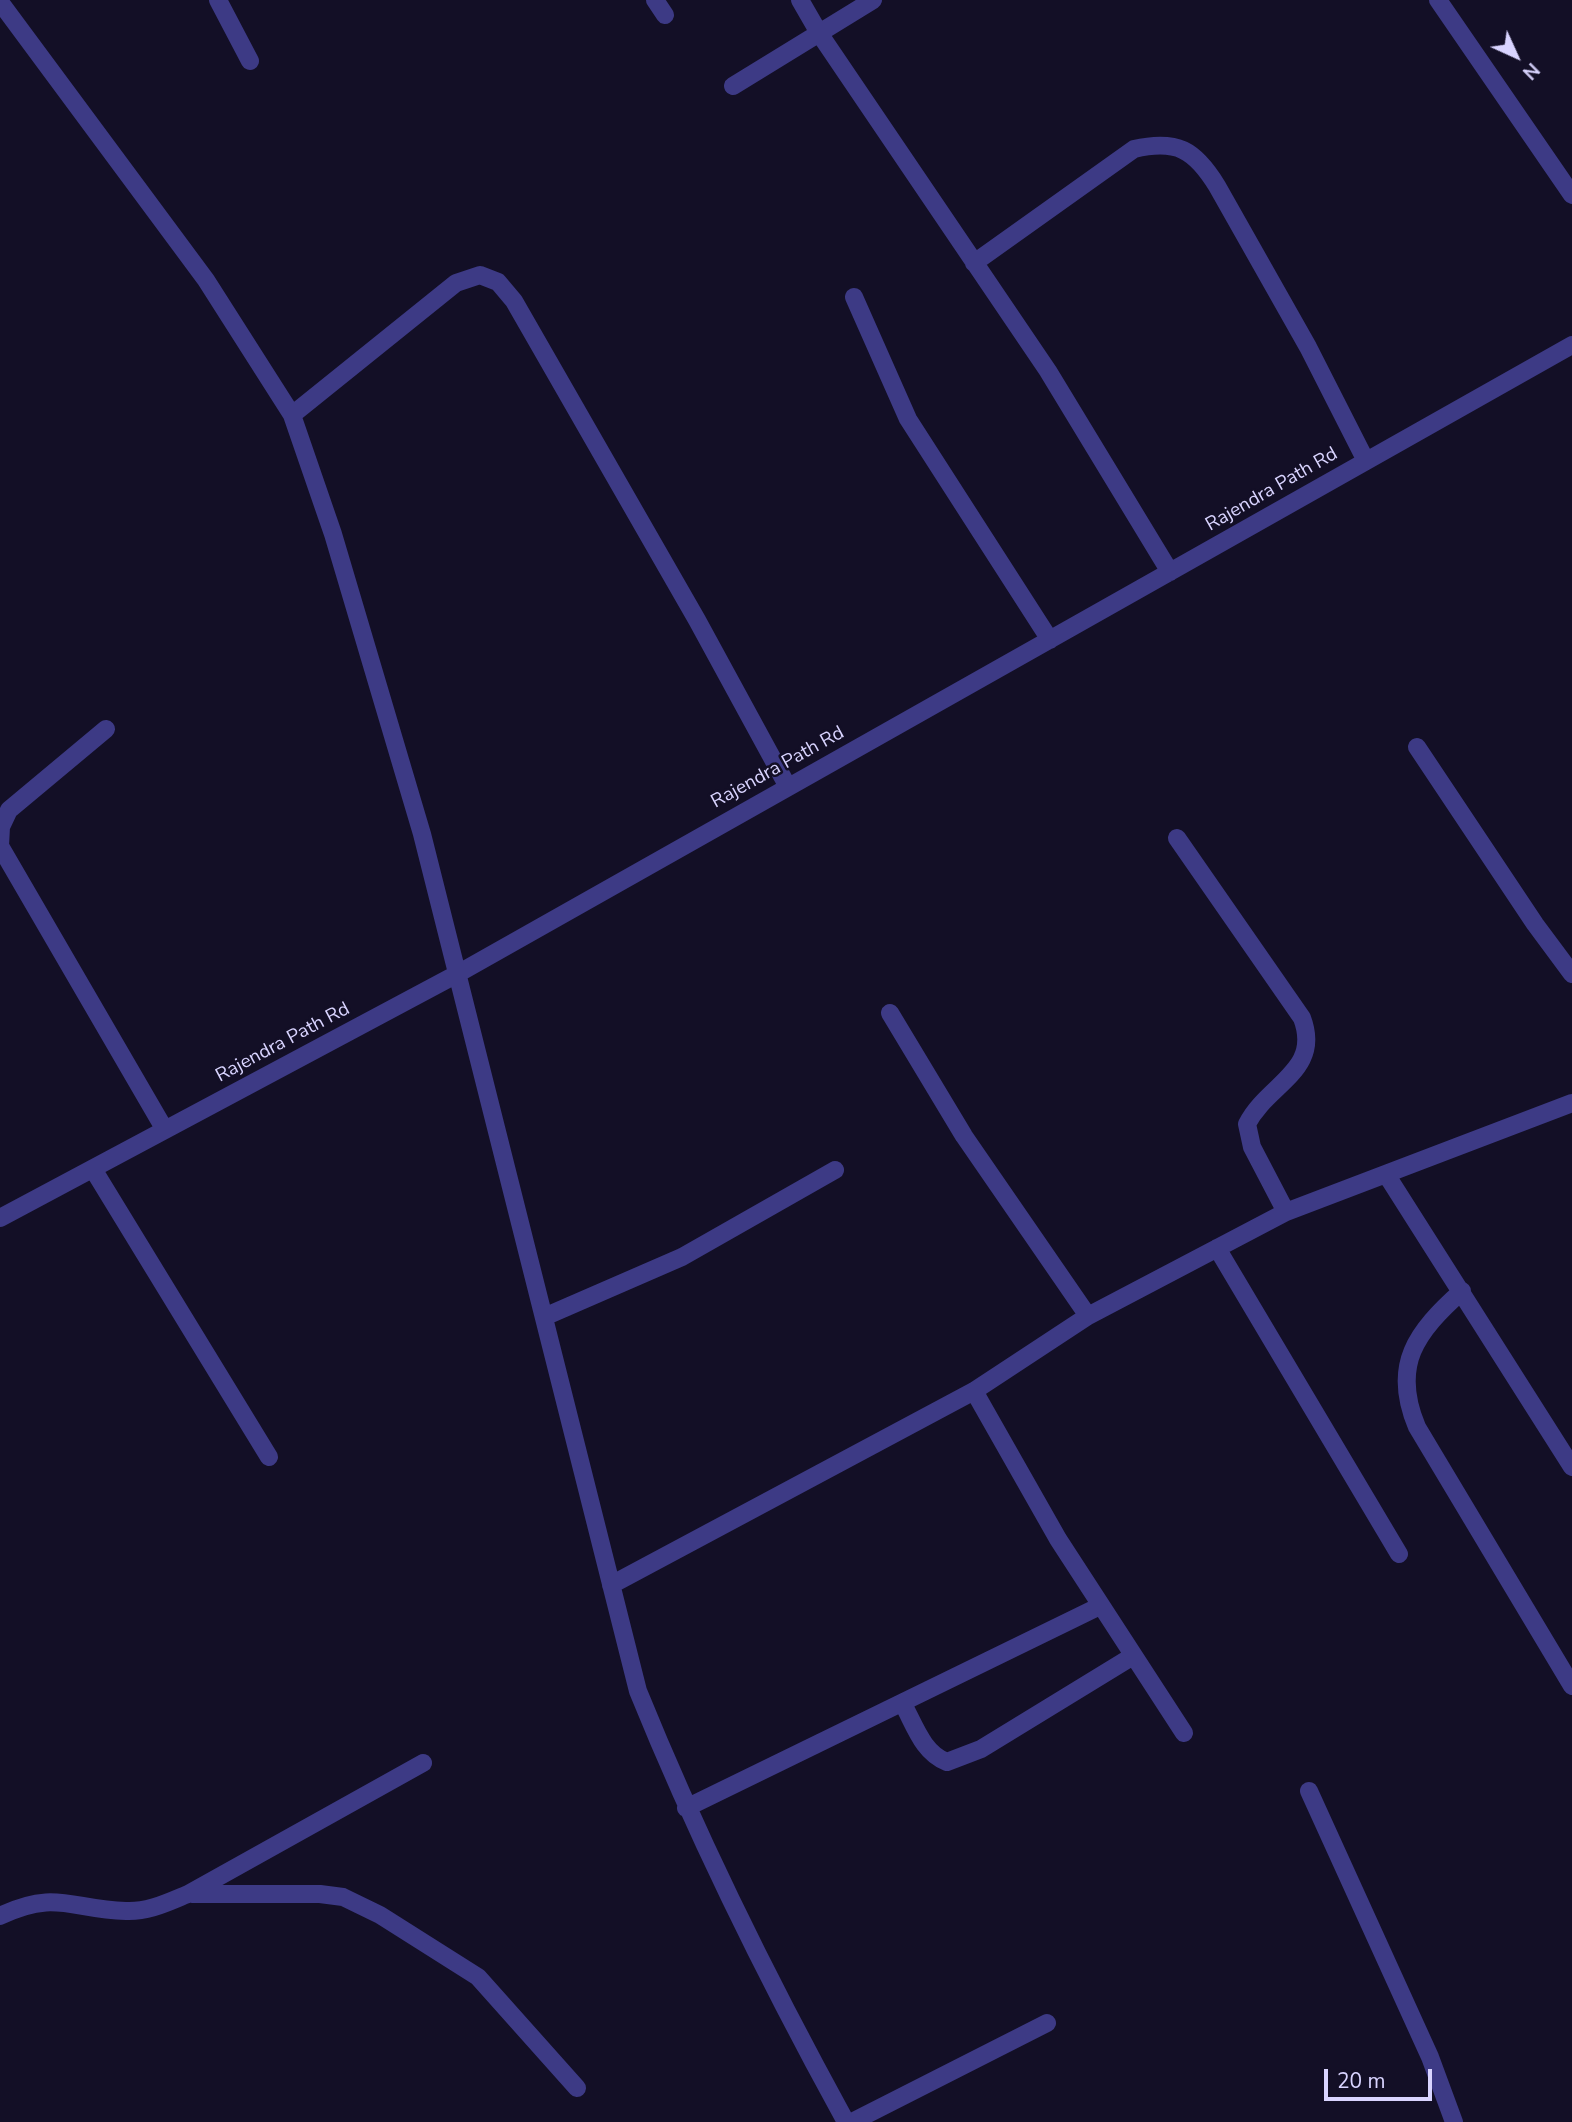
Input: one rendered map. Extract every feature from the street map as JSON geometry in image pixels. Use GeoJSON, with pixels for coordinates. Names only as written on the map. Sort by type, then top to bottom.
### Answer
{"type":"FeatureCollection","features":[{"type":"Feature","properties":{"kind":"street"},"geometry":{"type":"LineString","coordinates":[[218,0],[250,61]]}},
{"type":"Feature","properties":{"kind":"street"},"geometry":{"type":"LineString","coordinates":[[800,0],[819,33],[1048,371],[1170,572]]}},
{"type":"Feature","properties":{"kind":"street"},"geometry":{"type":"LineString","coordinates":[[733,86],[873,0]]}},
{"type":"Feature","properties":{"kind":"street"},"geometry":{"type":"LineString","coordinates":[[1438,0],[1572,195]]}},
{"type":"Feature","properties":{"kind":"street"},"geometry":{"type":"LineString","coordinates":[[0,2],[206,280],[292,415],[333,534],[422,834],[459,972],[638,1691],[686,1808],[846,2122]]}},
{"type":"Feature","properties":{"kind":"street"},"geometry":{"type":"LineString","coordinates":[[974,263],[1134,149],[1160,143],[1183,149],[1203,163],[1217,186],[1308,347],[1366,461]]}},
{"type":"Feature","properties":{"kind":"street"},"geometry":{"type":"LineString","coordinates":[[292,415],[456,284],[480,275],[498,282],[514,301],[788,787]]}},
{"type":"Feature","properties":{"kind":"street"},"geometry":{"type":"LineString","coordinates":[[854,297],[914,429],[1050,640]]}},
{"type":"Feature","properties":{"kind":"street","name":"Rajendra Path Rd"},"geometry":{"type":"LineString","coordinates":[[0,1218],[459,972],[1572,345]]}},
{"type":"Feature","properties":{"kind":"street"},"geometry":{"type":"LineString","coordinates":[[106,729],[9,810],[1,827],[0,846],[165,1130]]}},
{"type":"Feature","properties":{"kind":"street"},"geometry":{"type":"LineString","coordinates":[[1417,747],[1535,924],[1572,974]]}},
{"type":"Feature","properties":{"kind":"street"},"geometry":{"type":"LineString","coordinates":[[1177,838],[1287,995],[1302,1018],[1309,1037],[1307,1053],[1294,1071],[1256,1107],[1247,1124],[1252,1147],[1286,1212]]}},
{"type":"Feature","properties":{"kind":"street"},"geometry":{"type":"LineString","coordinates":[[890,1013],[964,1136],[1088,1316]]}},
{"type":"Feature","properties":{"kind":"street"},"geometry":{"type":"LineString","coordinates":[[611,1586],[974,1391],[1088,1316],[1286,1212],[1572,1103]]}},
{"type":"Feature","properties":{"kind":"street"},"geometry":{"type":"LineString","coordinates":[[93,1169],[269,1457]]}},
{"type":"Feature","properties":{"kind":"street"},"geometry":{"type":"LineString","coordinates":[[544,1317],[682,1257],[835,1170]]}},
{"type":"Feature","properties":{"kind":"street"},"geometry":{"type":"LineString","coordinates":[[1386,1174],[1572,1467]]}},
{"type":"Feature","properties":{"kind":"street"},"geometry":{"type":"LineString","coordinates":[[1217,1248],[1399,1554]]}},
{"type":"Feature","properties":{"kind":"street"},"geometry":{"type":"LineString","coordinates":[[1462,1292],[1432,1318],[1412,1348],[1406,1373],[1408,1406],[1572,1686]]}},
{"type":"Feature","properties":{"kind":"street"},"geometry":{"type":"LineString","coordinates":[[974,1391],[1100,1606],[1184,1733]]}},
{"type":"Feature","properties":{"kind":"street"},"geometry":{"type":"LineString","coordinates":[[686,1808],[904,1704],[1100,1606]]}},
{"type":"Feature","properties":{"kind":"street"},"geometry":{"type":"LineString","coordinates":[[904,1704],[925,1745],[936,1758],[947,1762],[981,1749],[1133,1656]]}},
{"type":"Feature","properties":{"kind":"street"},"geometry":{"type":"LineString","coordinates":[[0,1916],[50,1900],[127,1911],[153,1909],[188,1894],[423,1763]]}},
{"type":"Feature","properties":{"kind":"street"},"geometry":{"type":"LineString","coordinates":[[1309,1791],[1430,2057],[1454,2122]]}},
{"type":"Feature","properties":{"kind":"street"},"geometry":{"type":"LineString","coordinates":[[188,1894],[320,1894],[343,1897],[380,1915],[478,1978],[577,2088]]}},
{"type":"Feature","properties":{"kind":"street"},"geometry":{"type":"LineString","coordinates":[[852,2122],[1047,2023]]}}]}
